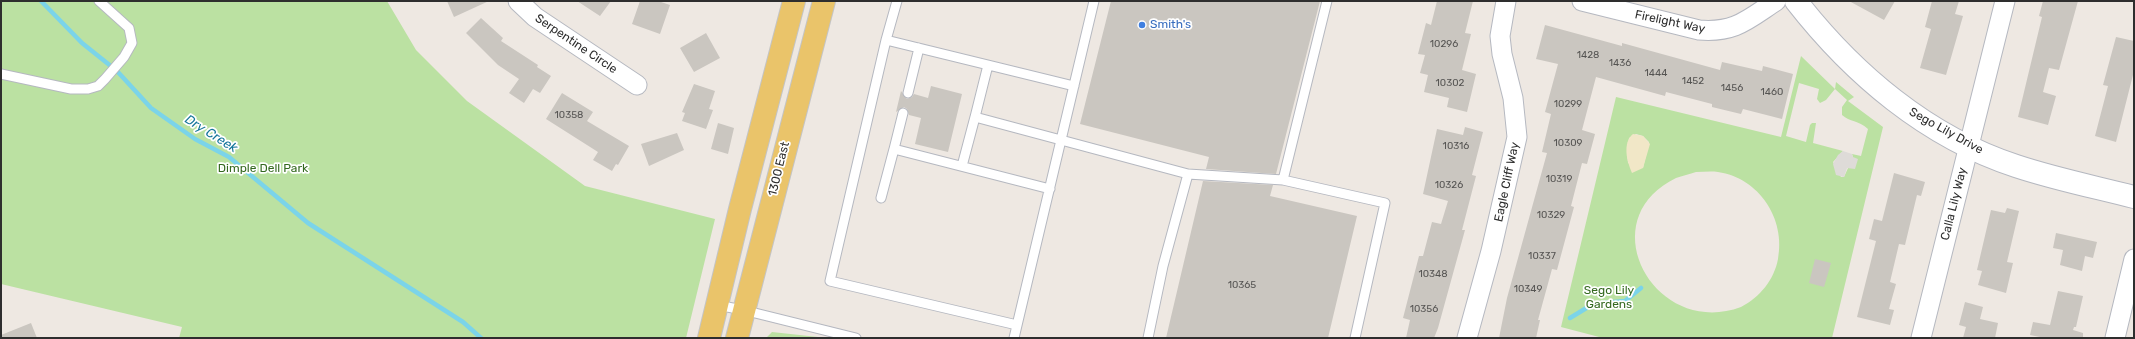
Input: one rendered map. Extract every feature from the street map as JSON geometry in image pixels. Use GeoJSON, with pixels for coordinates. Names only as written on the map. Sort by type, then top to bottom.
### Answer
{"type":"FeatureCollection","features":[{"type":"Feature","properties":{"kind":"main road"},"geometry":{"type":"LineString","coordinates":[[709,338],[794,1]]}},
{"type":"Feature","properties":{"kind":"main road","name":"1300 East"},"geometry":{"type":"LineString","coordinates":[[736,338],[824,1]]}},
{"type":"Feature","properties":{"kind":"street","name":"Serpentine Circle"},"geometry":{"type":"LineString","coordinates":[[518,1],[535,17],[637,85]]}},
{"type":"Feature","properties":{"kind":"street","name":"Eagle Cliff Way"},"geometry":{"type":"LineString","coordinates":[[1467,338],[1491,251],[1517,137],[1513,98],[1502,54],[1501,42],[1502,18],[1506,1]]}},
{"type":"Feature","properties":{"kind":"street","name":"Firelight Way"},"geometry":{"type":"LineString","coordinates":[[1582,1],[1699,30],[1716,31],[1731,28],[1745,21],[1776,1]]}},
{"type":"Feature","properties":{"kind":"street","name":"Sego Lily Drive"},"geometry":{"type":"LineString","coordinates":[[1796,1],[1835,48],[1860,73],[1909,112],[1968,147],[2015,166],[2134,197]]}},
{"type":"Feature","properties":{"kind":"street","name":"Calla Lily Way"},"geometry":{"type":"LineString","coordinates":[[1921,338],[1968,147],[1981,103],[2005,1]]}},
{"type":"Feature","properties":{"kind":"street"},"geometry":{"type":"LineString","coordinates":[[2116,338],[2134,259]]}},
{"type":"Feature","properties":{"kind":"lane"},"geometry":{"type":"LineString","coordinates":[[1,74],[80,90],[98,86],[124,56],[132,43],[128,28],[99,1]]}},
{"type":"Feature","properties":{"kind":"lane"},"geometry":{"type":"LineString","coordinates":[[897,1],[886,40],[830,281],[1017,325]]}},
{"type":"Feature","properties":{"kind":"lane"},"geometry":{"type":"LineString","coordinates":[[1014,338],[1094,1]]}},
{"type":"Feature","properties":{"kind":"lane"},"geometry":{"type":"LineString","coordinates":[[1283,180],[1327,1]]}},
{"type":"Feature","properties":{"kind":"lane"},"geometry":{"type":"LineString","coordinates":[[886,40],[1074,86]]}},
{"type":"Feature","properties":{"kind":"lane"},"geometry":{"type":"LineString","coordinates":[[908,93],[919,48]]}},
{"type":"Feature","properties":{"kind":"lane"},"geometry":{"type":"LineString","coordinates":[[962,166],[988,65]]}},
{"type":"Feature","properties":{"kind":"lane"},"geometry":{"type":"LineString","coordinates":[[881,198],[903,113]]}},
{"type":"Feature","properties":{"kind":"lane"},"geometry":{"type":"LineString","coordinates":[[975,117],[1188,174],[1283,180],[1385,203],[1355,338]]}},
{"type":"Feature","properties":{"kind":"lane"},"geometry":{"type":"LineString","coordinates":[[894,149],[1050,189]]}},
{"type":"Feature","properties":{"kind":"lane"},"geometry":{"type":"LineString","coordinates":[[1148,338],[1163,266],[1188,174]]}},
{"type":"Feature","properties":{"kind":"lane"},"geometry":{"type":"LineString","coordinates":[[717,305],[856,338]]}},
{"type":"Feature","properties":{"kind":"green space","name":"Dimple Dell Park"},"geometry":{"type":"Polygon","coordinates":[[[1,1],[387,1],[416,50],[467,101],[585,186],[715,219],[686,338],[179,338],[182,327],[1,284],[1,1]]]}},
{"type":"Feature","properties":{"kind":"green space","name":"Sego Lily Gardens"},"geometry":{"type":"Polygon","coordinates":[[[1801,56],[1835,89],[1836,82],[1854,97],[1848,101],[1883,127],[1832,338],[1603,338],[1561,327],[1616,97],[1781,137],[1801,56]],[[1799,83],[1786,136],[1806,142],[1810,125],[1812,123],[1816,123],[1813,143],[1843,151],[1833,162],[1841,177],[1844,177],[1853,157],[1852,154],[1861,156],[1868,129],[1842,115],[1842,107],[1847,100],[1835,89],[1826,100],[1820,103],[1817,99],[1819,89],[1799,83]],[[1636,134],[1629,138],[1627,151],[1628,163],[1643,168],[1649,142],[1643,136],[1636,134]],[[1696,172],[1676,178],[1650,197],[1637,220],[1636,246],[1644,270],[1660,291],[1682,306],[1710,312],[1741,307],[1760,293],[1770,281],[1776,267],[1779,244],[1778,229],[1773,215],[1757,192],[1746,182],[1733,176],[1718,172],[1696,172]]]}},
{"type":"Feature","properties":{"kind":"green space"},"geometry":{"type":"Polygon","coordinates":[[[772,332],[818,337],[821,338],[766,338],[772,332]]]}},
{"type":"Feature","properties":{"kind":"sand"},"geometry":{"type":"Polygon","coordinates":[[[1633,134],[1643,136],[1650,144],[1643,168],[1632,173],[1628,164],[1626,153],[1628,142],[1633,134]]]}},
{"type":"Feature","properties":{"kind":"shaded area"},"geometry":{"type":"Polygon","coordinates":[[[1843,151],[1852,154],[1853,157],[1858,159],[1855,169],[1847,168],[1844,177],[1836,175],[1833,164],[1838,155],[1843,151]]]}},
{"type":"Feature","properties":{"kind":"building"},"geometry":{"type":"Polygon","coordinates":[[[447,1],[489,1],[454,17],[447,1]]]}},
{"type":"Feature","properties":{"kind":"building"},"geometry":{"type":"Polygon","coordinates":[[[577,1],[611,1],[600,16],[577,1]]]}},
{"type":"Feature","properties":{"kind":"building"},"geometry":{"type":"Polygon","coordinates":[[[640,1],[658,1],[670,5],[660,34],[632,24],[640,1]]]}},
{"type":"Feature","properties":{"kind":"building"},"geometry":{"type":"Polygon","coordinates":[[[1111,1],[1320,1],[1276,174],[1206,169],[1209,157],[1080,124],[1111,1]]]}},
{"type":"Feature","properties":{"kind":"building"},"geometry":{"type":"Polygon","coordinates":[[[1437,1],[1473,1],[1465,33],[1471,34],[1462,70],[1476,74],[1467,112],[1447,107],[1449,98],[1424,92],[1428,75],[1420,73],[1425,55],[1418,54],[1426,23],[1431,25],[1437,1]]]}},
{"type":"Feature","properties":{"kind":"building"},"geometry":{"type":"Polygon","coordinates":[[[1849,1],[1895,1],[1884,20],[1849,1]]]}},
{"type":"Feature","properties":{"kind":"building"},"geometry":{"type":"Polygon","coordinates":[[[1932,1],[1959,1],[1955,14],[1963,16],[1946,75],[1920,68],[1931,29],[1925,27],[1932,1]]]}},
{"type":"Feature","properties":{"kind":"building"},"geometry":{"type":"Polygon","coordinates":[[[2043,1],[2078,1],[2059,70],[2049,68],[2043,92],[2056,96],[2048,125],[2018,117],[2042,17],[2039,16],[2043,1]]]}},
{"type":"Feature","properties":{"kind":"building"},"geometry":{"type":"Polygon","coordinates":[[[481,18],[503,38],[501,41],[538,65],[537,67],[551,76],[540,93],[533,89],[524,103],[509,93],[519,79],[498,65],[466,33],[481,18]]]}},
{"type":"Feature","properties":{"kind":"building"},"geometry":{"type":"Polygon","coordinates":[[[1545,25],[1622,46],[1622,43],[1720,70],[1722,62],[1762,71],[1763,66],[1793,74],[1782,119],[1743,109],[1741,114],[1712,107],[1712,104],[1666,92],[1665,96],[1596,77],[1582,130],[1595,134],[1587,164],[1582,163],[1571,206],[1574,207],[1557,270],[1552,269],[1538,320],[1540,320],[1536,338],[1499,338],[1507,298],[1547,153],[1542,152],[1551,114],[1545,112],[1558,64],[1536,59],[1545,25]]]}},
{"type":"Feature","properties":{"kind":"building"},"geometry":{"type":"Polygon","coordinates":[[[706,33],[720,58],[694,72],[680,48],[706,33]]]}},
{"type":"Feature","properties":{"kind":"building"},"geometry":{"type":"Polygon","coordinates":[[[2116,37],[2134,41],[2134,71],[2116,142],[2095,136],[2108,86],[2103,85],[2116,37]]]}},
{"type":"Feature","properties":{"kind":"building"},"geometry":{"type":"Polygon","coordinates":[[[694,84],[715,91],[709,109],[713,110],[706,129],[682,121],[685,113],[682,112],[694,84]]]}},
{"type":"Feature","properties":{"kind":"building"},"geometry":{"type":"Polygon","coordinates":[[[931,86],[962,94],[948,152],[915,144],[921,118],[909,115],[907,109],[904,107],[896,112],[901,91],[907,99],[912,97],[914,94],[928,98],[931,86]]]}},
{"type":"Feature","properties":{"kind":"building"},"geometry":{"type":"Polygon","coordinates":[[[562,93],[593,112],[587,121],[629,146],[618,165],[616,164],[612,171],[593,160],[598,152],[546,119],[562,93]]]}},
{"type":"Feature","properties":{"kind":"building"},"geometry":{"type":"Polygon","coordinates":[[[718,123],[734,128],[728,154],[711,149],[718,123]]]}},
{"type":"Feature","properties":{"kind":"building"},"geometry":{"type":"Polygon","coordinates":[[[1465,127],[1483,132],[1472,175],[1476,176],[1462,230],[1465,230],[1438,328],[1434,338],[1406,338],[1410,320],[1403,318],[1419,256],[1423,256],[1432,222],[1441,224],[1448,201],[1423,194],[1437,129],[1463,135],[1465,127]]]}},
{"type":"Feature","properties":{"kind":"building"},"geometry":{"type":"Polygon","coordinates":[[[677,133],[684,150],[649,166],[641,144],[677,133]]]}},
{"type":"Feature","properties":{"kind":"building"},"geometry":{"type":"Polygon","coordinates":[[[1894,173],[1925,182],[1921,196],[1917,195],[1905,245],[1899,244],[1890,282],[1896,284],[1889,309],[1894,310],[1890,325],[1857,317],[1876,241],[1869,239],[1874,219],[1882,221],[1894,173]]]}},
{"type":"Feature","properties":{"kind":"building"},"geometry":{"type":"Polygon","coordinates":[[[1203,181],[1273,185],[1270,196],[1357,216],[1328,338],[1166,338],[1203,181]]]}},
{"type":"Feature","properties":{"kind":"building"},"geometry":{"type":"Polygon","coordinates":[[[2007,208],[2019,211],[2007,262],[2013,263],[2006,293],[1978,285],[1982,271],[1977,270],[1991,210],[2005,213],[2007,208]]]}},
{"type":"Feature","properties":{"kind":"building"},"geometry":{"type":"Polygon","coordinates":[[[2056,233],[2097,242],[2093,258],[2085,256],[2082,271],[2060,265],[2063,250],[2053,248],[2056,233]]]}},
{"type":"Feature","properties":{"kind":"building"},"geometry":{"type":"Polygon","coordinates":[[[1815,259],[1831,263],[1824,287],[1809,283],[1815,259]]]}},
{"type":"Feature","properties":{"kind":"building"},"geometry":{"type":"Polygon","coordinates":[[[2058,291],[2083,296],[2076,327],[2074,327],[2073,330],[2083,333],[2083,338],[2045,338],[2030,335],[2033,322],[2050,325],[2058,291]]]}},
{"type":"Feature","properties":{"kind":"building"},"geometry":{"type":"Polygon","coordinates":[[[1965,302],[1983,307],[1980,319],[1998,323],[1995,338],[1963,338],[1966,327],[1959,325],[1965,302]]]}},
{"type":"Feature","properties":{"kind":"building"},"geometry":{"type":"Polygon","coordinates":[[[31,323],[37,338],[1,338],[1,335],[31,323]]]}},
{"type":"Feature","properties":{"kind":"waterway","name":"Dry Creek"},"geometry":{"type":"LineString","coordinates":[[41,1],[82,43],[117,71],[151,108],[195,139],[229,157],[308,223],[463,322],[481,338]]}},
{"type":"Feature","properties":{"kind":"waterway"},"geometry":{"type":"LineString","coordinates":[[1570,318],[1593,304],[1625,301],[1641,288]]}},
{"type":"Feature","properties":{"kind":"place","name":"Smith's"},"geometry":{"type":"Point","coordinates":[1142,25]}}]}
